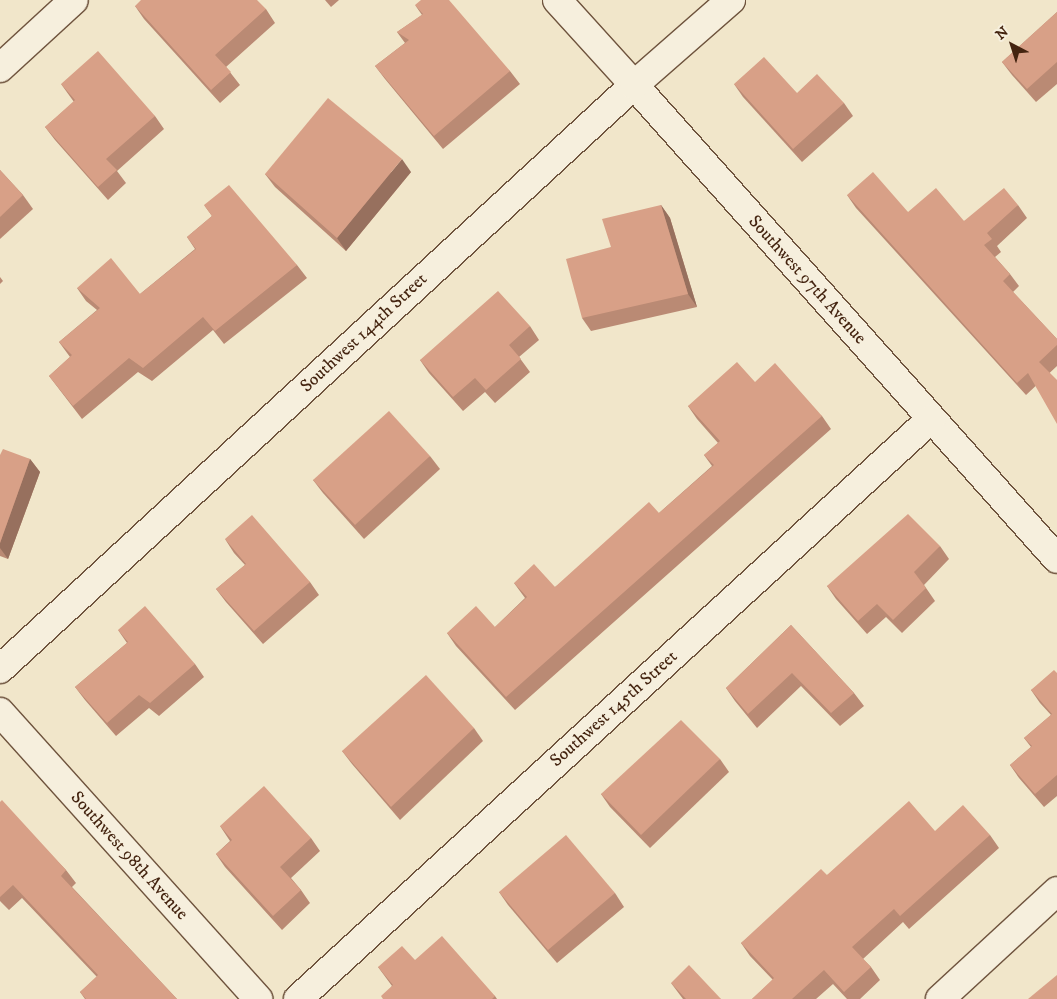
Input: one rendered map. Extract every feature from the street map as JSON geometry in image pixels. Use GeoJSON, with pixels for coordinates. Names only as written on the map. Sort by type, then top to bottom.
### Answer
{"type":"FeatureCollection","features":[{"type":"Feature","properties":{"kind":"street"},"geometry":{"type":"LineString","coordinates":[[0,68],[74,0]]}},
{"type":"Feature","properties":{"kind":"street","name":"Southwest 97th Avenue"},"geometry":{"type":"LineString","coordinates":[[557,0],[1057,559]]}},
{"type":"Feature","properties":{"kind":"street","name":"Southwest 144th Street"},"geometry":{"type":"LineString","coordinates":[[0,669],[634,85],[731,0]]}},
{"type":"Feature","properties":{"kind":"street","name":"Southwest 145th Street"},"geometry":{"type":"LineString","coordinates":[[298,999],[931,419]]}},
{"type":"Feature","properties":{"kind":"street","name":"Southwest 98th Avenue"},"geometry":{"type":"LineString","coordinates":[[0,712],[258,999]]}},
{"type":"Feature","properties":{"kind":"street"},"geometry":{"type":"LineString","coordinates":[[940,999],[1057,892]]}},
{"type":"Feature","properties":{"kind":"building"},"geometry":{"type":"Polygon","coordinates":[[[141,0],[257,0],[266,9],[215,55],[231,72],[211,90],[135,6],[141,0]]]}},
{"type":"Feature","properties":{"kind":"building"},"geometry":{"type":"Polygon","coordinates":[[[421,0],[449,0],[510,71],[434,136],[375,66],[409,40],[397,32],[423,14],[415,5],[421,0]]]}},
{"type":"Feature","properties":{"kind":"building"},"geometry":{"type":"Polygon","coordinates":[[[1057,12],[1057,62],[1027,89],[1002,62],[1057,12]]]}},
{"type":"Feature","properties":{"kind":"building"},"geometry":{"type":"Polygon","coordinates":[[[98,51],[155,116],[106,159],[117,170],[98,187],[45,127],[75,100],[61,84],[98,51]]]}},
{"type":"Feature","properties":{"kind":"building"},"geometry":{"type":"Polygon","coordinates":[[[764,57],[797,93],[817,74],[844,103],[793,149],[734,84],[764,57]]]}},
{"type":"Feature","properties":{"kind":"building"},"geometry":{"type":"Polygon","coordinates":[[[328,98],[402,159],[337,238],[265,174],[328,98]]]}},
{"type":"Feature","properties":{"kind":"building"},"geometry":{"type":"Polygon","coordinates":[[[0,170],[23,195],[0,217],[0,170]]]}},
{"type":"Feature","properties":{"kind":"building"},"geometry":{"type":"Polygon","coordinates":[[[873,172],[908,212],[936,188],[964,221],[1004,188],[1018,205],[987,233],[992,239],[984,245],[1010,274],[1003,281],[1057,339],[1057,345],[1039,362],[1057,380],[1057,424],[1028,373],[1017,383],[847,195],[873,172]]]}},
{"type":"Feature","properties":{"kind":"building"},"geometry":{"type":"Polygon","coordinates":[[[229,185],[297,265],[215,331],[203,317],[143,368],[129,358],[73,406],[49,376],[72,355],[59,342],[100,308],[77,288],[111,258],[140,294],[196,249],[187,237],[212,216],[204,205],[229,185]]]}},
{"type":"Feature","properties":{"kind":"building"},"geometry":{"type":"Polygon","coordinates":[[[661,205],[688,294],[582,318],[566,259],[611,247],[602,219],[661,205]]]}},
{"type":"Feature","properties":{"kind":"building"},"geometry":{"type":"Polygon","coordinates":[[[498,291],[530,326],[509,345],[521,359],[486,390],[475,378],[453,397],[420,360],[498,291]]]}},
{"type":"Feature","properties":{"kind":"building"},"geometry":{"type":"Polygon","coordinates":[[[737,362],[755,382],[775,363],[822,416],[506,697],[447,633],[476,606],[495,627],[527,597],[514,583],[534,564],[555,587],[649,502],[659,513],[714,465],[704,455],[720,441],[688,406],[737,362]]]}},
{"type":"Feature","properties":{"kind":"building"},"geometry":{"type":"Polygon","coordinates":[[[389,411],[430,456],[355,525],[313,480],[389,411]]]}},
{"type":"Feature","properties":{"kind":"building"},"geometry":{"type":"Polygon","coordinates":[[[3,449],[30,459],[0,543],[0,455],[3,449]]]}},
{"type":"Feature","properties":{"kind":"building"},"geometry":{"type":"Polygon","coordinates":[[[908,514],[940,546],[914,572],[926,588],[893,620],[877,604],[858,621],[827,586],[908,514]]]}},
{"type":"Feature","properties":{"kind":"building"},"geometry":{"type":"Polygon","coordinates":[[[252,515],[310,582],[254,631],[216,589],[246,564],[225,539],[252,515]]]}},
{"type":"Feature","properties":{"kind":"building"},"geometry":{"type":"Polygon","coordinates":[[[145,606],[195,664],[150,703],[139,695],[107,723],[75,687],[128,642],[118,630],[145,606]]]}},
{"type":"Feature","properties":{"kind":"building"},"geometry":{"type":"Polygon","coordinates":[[[791,625],[854,693],[831,713],[792,673],[748,714],[726,688],[791,625]]]}},
{"type":"Feature","properties":{"kind":"building"},"geometry":{"type":"Polygon","coordinates":[[[1054,670],[1057,673],[1057,775],[1035,794],[1010,765],[1032,746],[1024,738],[1052,714],[1031,690],[1054,670]]]}},
{"type":"Feature","properties":{"kind":"building"},"geometry":{"type":"Polygon","coordinates":[[[426,675],[474,728],[391,807],[342,751],[426,675]]]}},
{"type":"Feature","properties":{"kind":"building"},"geometry":{"type":"Polygon","coordinates":[[[681,720],[720,759],[641,835],[601,794],[681,720]]]}},
{"type":"Feature","properties":{"kind":"building"},"geometry":{"type":"Polygon","coordinates":[[[264,786],[311,838],[280,867],[301,890],[273,916],[216,854],[232,840],[220,826],[264,786]]]}},
{"type":"Feature","properties":{"kind":"building"},"geometry":{"type":"Polygon","coordinates":[[[2,800],[66,870],[61,876],[177,999],[86,999],[80,992],[98,975],[13,885],[0,897],[0,802],[2,800]]]}},
{"type":"Feature","properties":{"kind":"building"},"geometry":{"type":"Polygon","coordinates":[[[909,801],[935,831],[963,805],[990,835],[900,916],[894,909],[852,947],[871,967],[844,992],[824,970],[792,999],[752,999],[774,978],[741,943],[821,869],[827,875],[909,801]]]}},
{"type":"Feature","properties":{"kind":"building"},"geometry":{"type":"Polygon","coordinates":[[[566,835],[615,893],[548,950],[499,892],[566,835]]]}},
{"type":"Feature","properties":{"kind":"building"},"geometry":{"type":"Polygon","coordinates":[[[442,936],[495,996],[492,999],[383,999],[381,996],[393,985],[378,967],[402,946],[415,960],[442,936]]]}},
{"type":"Feature","properties":{"kind":"building"},"geometry":{"type":"Polygon","coordinates":[[[689,965],[721,999],[686,999],[671,983],[689,965]]]}},
{"type":"Feature","properties":{"kind":"building"},"geometry":{"type":"Polygon","coordinates":[[[1057,975],[1057,999],[1028,999],[1057,975]]]}}]}
